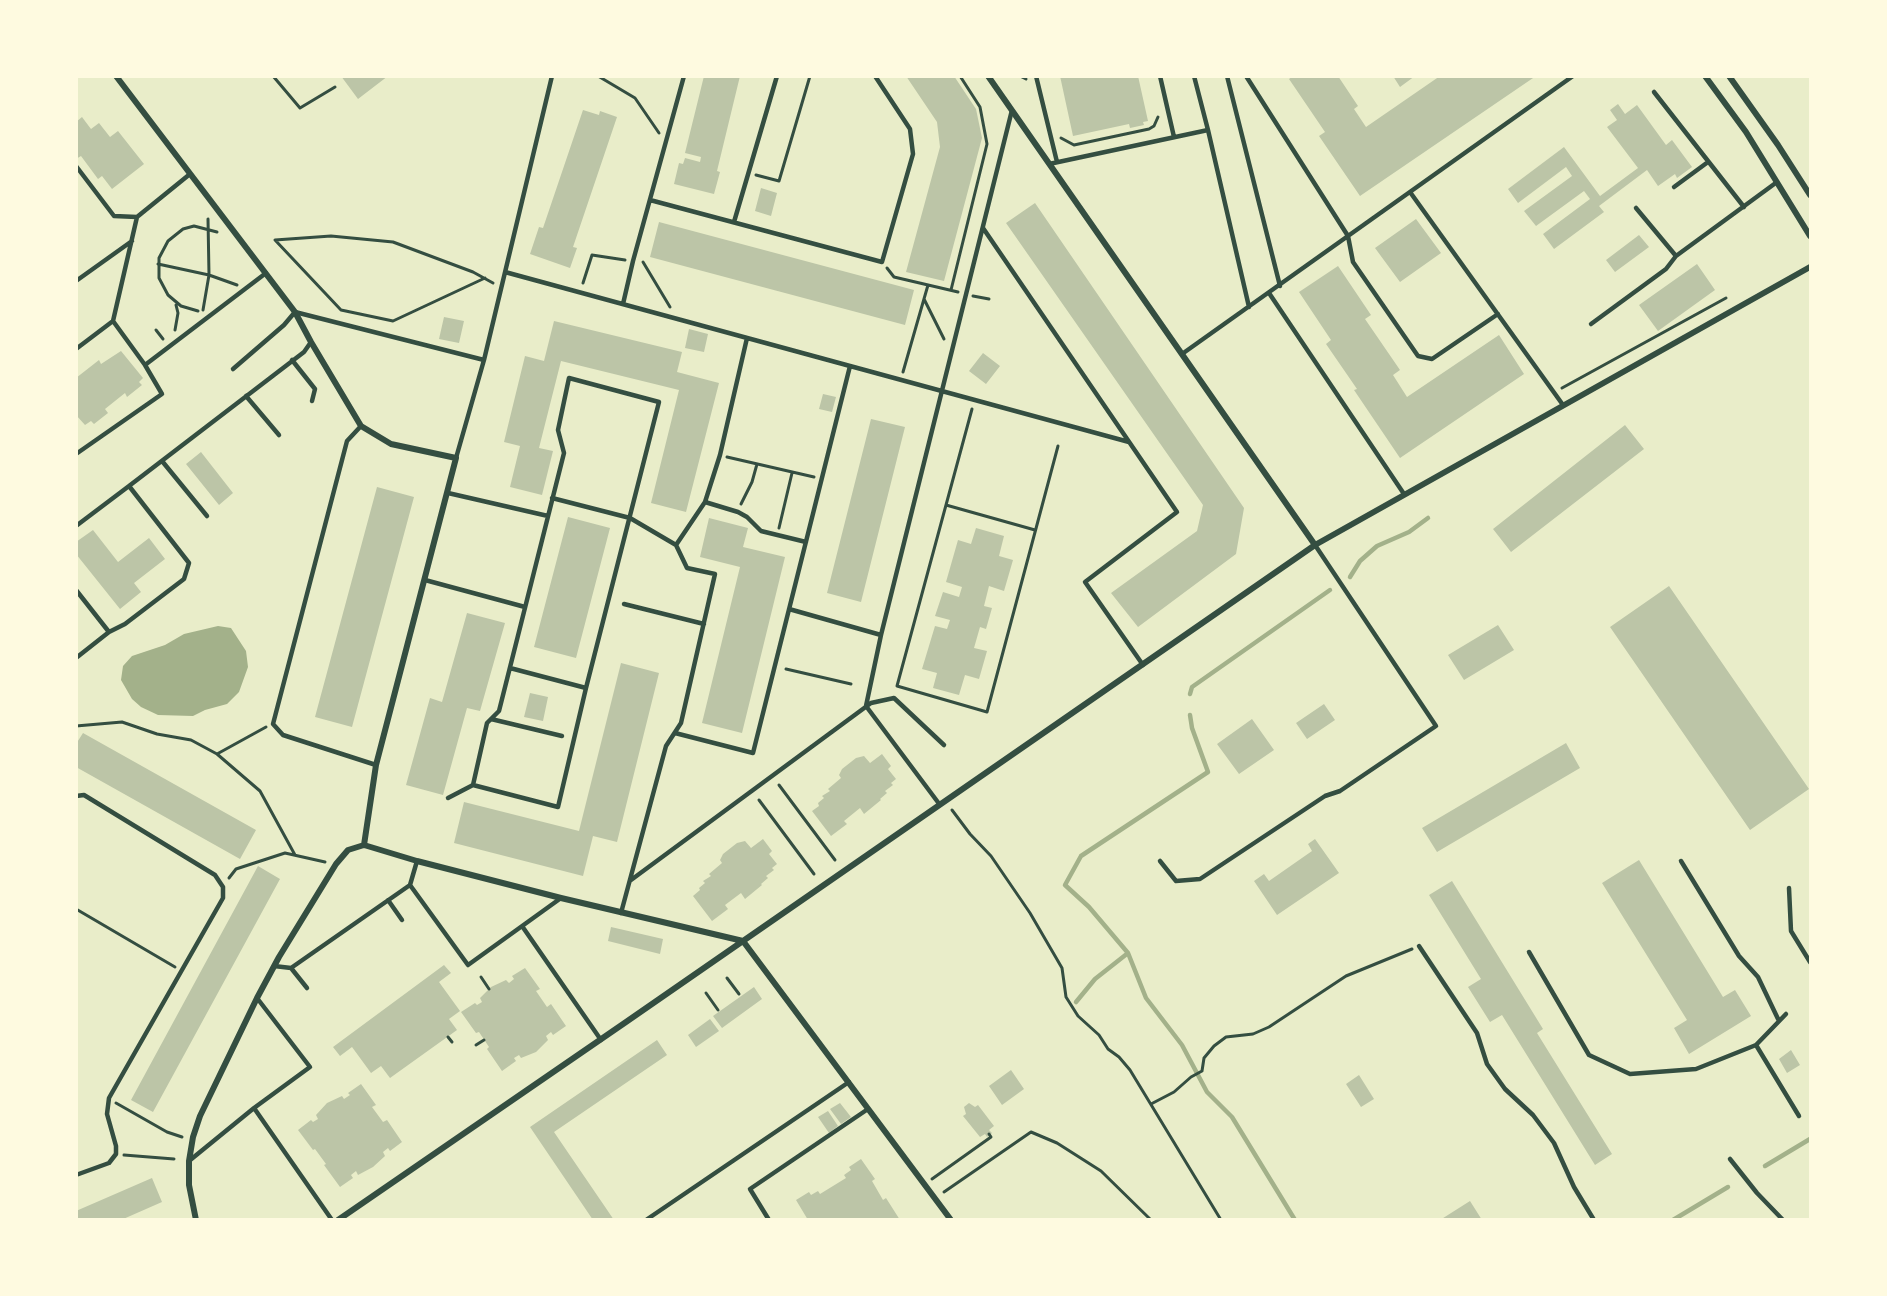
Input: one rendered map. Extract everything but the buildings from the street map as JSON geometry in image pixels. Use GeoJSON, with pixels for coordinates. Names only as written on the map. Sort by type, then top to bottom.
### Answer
{"type":"FeatureCollection","features":[{"type":"Feature","properties":{"kind":"street"},"geometry":{"type":"LineString","coordinates":[[116,76],[295,312],[361,426],[391,444],[456,458],[376,765],[364,845]]}},
{"type":"Feature","properties":{"kind":"street"},"geometry":{"type":"LineString","coordinates":[[988,76],[1315,545]]}},
{"type":"Feature","properties":{"kind":"street"},"geometry":{"type":"LineString","coordinates":[[1705,76],[1746,132],[1810,236]]}},
{"type":"Feature","properties":{"kind":"street"},"geometry":{"type":"LineString","coordinates":[[1729,76],[1810,195]]}},
{"type":"Feature","properties":{"kind":"street"},"geometry":{"type":"LineString","coordinates":[[338,1220],[1315,545],[1810,267]]}},
{"type":"Feature","properties":{"kind":"street"},"geometry":{"type":"LineString","coordinates":[[196,1220],[189,1185],[189,1161],[193,1137],[200,1116],[274,966],[336,864],[348,850],[364,845],[561,898],[743,941],[951,1220]]}},
{"type":"Feature","properties":{"kind":"lane"},"geometry":{"type":"LineString","coordinates":[[456,458],[484,360],[552,76]]}},
{"type":"Feature","properties":{"kind":"lane"},"geometry":{"type":"LineString","coordinates":[[622,304],[684,76]]}},
{"type":"Feature","properties":{"kind":"lane"},"geometry":{"type":"LineString","coordinates":[[734,222],[777,76]]}},
{"type":"Feature","properties":{"kind":"lane"},"geometry":{"type":"LineString","coordinates":[[650,200],[882,262],[914,154],[910,129],[875,76]]}},
{"type":"Feature","properties":{"kind":"lane"},"geometry":{"type":"LineString","coordinates":[[1036,76],[1057,162]]}},
{"type":"Feature","properties":{"kind":"lane"},"geometry":{"type":"LineString","coordinates":[[1160,76],[1174,137]]}},
{"type":"Feature","properties":{"kind":"lane"},"geometry":{"type":"LineString","coordinates":[[1194,76],[1249,307]]}},
{"type":"Feature","properties":{"kind":"lane"},"geometry":{"type":"LineString","coordinates":[[1227,76],[1280,286]]}},
{"type":"Feature","properties":{"kind":"lane"},"geometry":{"type":"LineString","coordinates":[[1246,76],[1347,236],[1353,262],[1418,356],[1432,359],[1498,314]]}},
{"type":"Feature","properties":{"kind":"lane"},"geometry":{"type":"LineString","coordinates":[[1182,354],[1573,76]]}},
{"type":"Feature","properties":{"kind":"lane"},"geometry":{"type":"LineString","coordinates":[[1654,92],[1744,207]]}},
{"type":"Feature","properties":{"kind":"lane"},"geometry":{"type":"LineString","coordinates":[[866,706],[881,635],[1012,110]]}},
{"type":"Feature","properties":{"kind":"lane"},"geometry":{"type":"LineString","coordinates":[[1049,164],[1208,130]]}},
{"type":"Feature","properties":{"kind":"lane"},"geometry":{"type":"LineString","coordinates":[[1674,187],[1708,162]]}},
{"type":"Feature","properties":{"kind":"lane"},"geometry":{"type":"LineString","coordinates":[[76,166],[114,216],[137,217]]}},
{"type":"Feature","properties":{"kind":"lane"},"geometry":{"type":"LineString","coordinates":[[76,349],[113,321],[137,217],[190,174]]}},
{"type":"Feature","properties":{"kind":"lane"},"geometry":{"type":"LineString","coordinates":[[1591,324],[1666,269],[1676,256],[1777,182]]}},
{"type":"Feature","properties":{"kind":"lane"},"geometry":{"type":"LineString","coordinates":[[1410,192],[1563,405]]}},
{"type":"Feature","properties":{"kind":"lane"},"geometry":{"type":"LineString","coordinates":[[1636,208],[1676,256]]}},
{"type":"Feature","properties":{"kind":"lane"},"geometry":{"type":"LineString","coordinates":[[983,228],[1177,512],[1084,582],[1143,664]]}},
{"type":"Feature","properties":{"kind":"lane"},"geometry":{"type":"LineString","coordinates":[[76,281],[132,241]]}},
{"type":"Feature","properties":{"kind":"lane"},"geometry":{"type":"LineString","coordinates":[[505,272],[1128,442]]}},
{"type":"Feature","properties":{"kind":"lane"},"geometry":{"type":"LineString","coordinates":[[145,365],[266,273]]}},
{"type":"Feature","properties":{"kind":"lane"},"geometry":{"type":"LineString","coordinates":[[1269,294],[1404,494]]}},
{"type":"Feature","properties":{"kind":"lane"},"geometry":{"type":"LineString","coordinates":[[233,369],[284,325],[295,312],[484,360]]}},
{"type":"Feature","properties":{"kind":"lane"},"geometry":{"type":"LineString","coordinates":[[76,454],[162,394],[145,365],[113,321]]}},
{"type":"Feature","properties":{"kind":"lane"},"geometry":{"type":"LineString","coordinates":[[676,545],[705,502],[720,455],[747,338]]}},
{"type":"Feature","properties":{"kind":"lane"},"geometry":{"type":"LineString","coordinates":[[76,526],[304,352],[311,342]]}},
{"type":"Feature","properties":{"kind":"lane"},"geometry":{"type":"LineString","coordinates":[[292,360],[315,389],[312,401]]}},
{"type":"Feature","properties":{"kind":"lane"},"geometry":{"type":"LineString","coordinates":[[675,733],[753,753],[850,366]]}},
{"type":"Feature","properties":{"kind":"lane"},"geometry":{"type":"LineString","coordinates":[[448,798],[473,785],[558,807],[659,402],[569,378],[558,430],[564,453],[510,668],[498,711],[487,723],[473,785]]}},
{"type":"Feature","properties":{"kind":"lane"},"geometry":{"type":"LineString","coordinates":[[246,396],[279,435]]}},
{"type":"Feature","properties":{"kind":"lane"},"geometry":{"type":"LineString","coordinates":[[361,426],[347,441],[273,724],[283,735],[376,765]]}},
{"type":"Feature","properties":{"kind":"lane"},"geometry":{"type":"LineString","coordinates":[[162,461],[207,516]]}},
{"type":"Feature","properties":{"kind":"lane"},"geometry":{"type":"LineString","coordinates":[[76,658],[184,579],[189,562],[129,486]]}},
{"type":"Feature","properties":{"kind":"lane"},"geometry":{"type":"LineString","coordinates":[[448,493],[548,516]]}},
{"type":"Feature","properties":{"kind":"lane"},"geometry":{"type":"LineString","coordinates":[[552,498],[630,518],[676,545],[687,567],[715,574],[681,723],[666,746],[621,913]]}},
{"type":"Feature","properties":{"kind":"lane"},"geometry":{"type":"LineString","coordinates":[[705,502],[738,512],[747,517],[761,531],[806,542]]}},
{"type":"Feature","properties":{"kind":"lane"},"geometry":{"type":"LineString","coordinates":[[1160,861],[1176,881],[1200,879],[1325,796],[1340,791],[1436,726],[1315,545]]}},
{"type":"Feature","properties":{"kind":"lane"},"geometry":{"type":"LineString","coordinates":[[425,580],[525,607]]}},
{"type":"Feature","properties":{"kind":"lane"},"geometry":{"type":"LineString","coordinates":[[76,590],[109,632]]}},
{"type":"Feature","properties":{"kind":"lane"},"geometry":{"type":"LineString","coordinates":[[624,604],[704,624]]}},
{"type":"Feature","properties":{"kind":"lane"},"geometry":{"type":"LineString","coordinates":[[789,609],[881,635]]}},
{"type":"Feature","properties":{"kind":"lane"},"geometry":{"type":"LineString","coordinates":[[510,668],[586,688]]}},
{"type":"Feature","properties":{"kind":"lane"},"geometry":{"type":"LineString","coordinates":[[630,880],[866,706],[885,698],[894,698],[944,745]]}},
{"type":"Feature","properties":{"kind":"lane"},"geometry":{"type":"LineString","coordinates":[[866,706],[943,803]]}},
{"type":"Feature","properties":{"kind":"lane"},"geometry":{"type":"LineString","coordinates":[[492,719],[562,736]]}},
{"type":"Feature","properties":{"kind":"lane"},"geometry":{"type":"LineString","coordinates":[[76,796],[84,795],[215,875],[223,887],[223,898],[108,1098],[107,1114],[116,1154],[109,1163],[76,1175]]}},
{"type":"Feature","properties":{"kind":"lane"},"geometry":{"type":"LineString","coordinates":[[274,966],[291,968],[410,885],[417,861]]}},
{"type":"Feature","properties":{"kind":"lane"},"geometry":{"type":"LineString","coordinates":[[1681,861],[1739,956],[1758,977],[1779,1021]]}},
{"type":"Feature","properties":{"kind":"lane"},"geometry":{"type":"LineString","coordinates":[[410,885],[468,965],[561,898]]}},
{"type":"Feature","properties":{"kind":"lane"},"geometry":{"type":"LineString","coordinates":[[1789,888],[1791,931],[1810,962]]}},
{"type":"Feature","properties":{"kind":"lane"},"geometry":{"type":"LineString","coordinates":[[388,900],[402,920]]}},
{"type":"Feature","properties":{"kind":"lane"},"geometry":{"type":"LineString","coordinates":[[522,926],[601,1040]]}},
{"type":"Feature","properties":{"kind":"lane"},"geometry":{"type":"LineString","coordinates":[[1419,946],[1477,1033],[1487,1064],[1505,1089],[1533,1115],[1554,1143],[1574,1187],[1594,1220]]}},
{"type":"Feature","properties":{"kind":"lane"},"geometry":{"type":"LineString","coordinates":[[1529,952],[1589,1055],[1629,1074],[1696,1068],[1756,1045],[1786,1014]]}},
{"type":"Feature","properties":{"kind":"lane"},"geometry":{"type":"LineString","coordinates":[[291,968],[307,988]]}},
{"type":"Feature","properties":{"kind":"lane"},"geometry":{"type":"LineString","coordinates":[[189,1161],[254,1108],[310,1067],[257,998]]}},
{"type":"Feature","properties":{"kind":"lane"},"geometry":{"type":"LineString","coordinates":[[1756,1045],[1799,1116]]}},
{"type":"Feature","properties":{"kind":"lane"},"geometry":{"type":"LineString","coordinates":[[645,1220],[849,1082]]}},
{"type":"Feature","properties":{"kind":"lane"},"geometry":{"type":"LineString","coordinates":[[254,1108],[332,1220]]}},
{"type":"Feature","properties":{"kind":"lane"},"geometry":{"type":"LineString","coordinates":[[769,1220],[750,1189],[868,1109]]}},
{"type":"Feature","properties":{"kind":"lane"},"geometry":{"type":"LineString","coordinates":[[1730,1160],[1783,1220]]}},
{"type":"Feature","properties":{"kind":"lane"},"geometry":{"type":"LineString","coordinates":[[655,1214],[659,1220]]}},
{"type":"Feature","properties":{"kind":"path"},"geometry":{"type":"LineString","coordinates":[[273,76],[300,108],[335,87]]}},
{"type":"Feature","properties":{"kind":"path"},"geometry":{"type":"LineString","coordinates":[[598,76],[635,98],[665,142]]}},
{"type":"Feature","properties":{"kind":"path"},"geometry":{"type":"LineString","coordinates":[[766,178],[779,181],[810,76]]}},
{"type":"Feature","properties":{"kind":"path"},"geometry":{"type":"LineString","coordinates":[[951,290],[987,144],[980,107],[960,76]]}},
{"type":"Feature","properties":{"kind":"path"},"geometry":{"type":"LineString","coordinates":[[1020,76],[1026,79]]}},
{"type":"Feature","properties":{"kind":"path"},"geometry":{"type":"LineString","coordinates":[[1074,145],[1149,129],[1158,121],[1158,116]]}},
{"type":"Feature","properties":{"kind":"path"},"geometry":{"type":"LineString","coordinates":[[208,219],[208,229],[209,274],[203,312],[191,310],[176,303],[161,284],[158,264],[164,246],[177,232],[194,226],[208,229],[218,232]]}},
{"type":"Feature","properties":{"kind":"path"},"geometry":{"type":"LineString","coordinates":[[485,278],[393,321],[340,310],[275,240],[330,236],[393,242],[473,272],[485,278],[501,288]]}},
{"type":"Feature","properties":{"kind":"path"},"geometry":{"type":"LineString","coordinates":[[636,249],[678,319]]}},
{"type":"Feature","properties":{"kind":"path"},"geometry":{"type":"LineString","coordinates":[[580,293],[592,255],[633,261]]}},
{"type":"Feature","properties":{"kind":"path"},"geometry":{"type":"LineString","coordinates":[[882,262],[894,277],[989,300]]}},
{"type":"Feature","properties":{"kind":"path"},"geometry":{"type":"LineString","coordinates":[[158,264],[209,274],[238,285]]}},
{"type":"Feature","properties":{"kind":"path"},"geometry":{"type":"LineString","coordinates":[[900,380],[928,285]]}},
{"type":"Feature","properties":{"kind":"path"},"geometry":{"type":"LineString","coordinates":[[1556,391],[1726,297]]}},
{"type":"Feature","properties":{"kind":"path"},"geometry":{"type":"LineString","coordinates":[[924,298],[952,354]]}},
{"type":"Feature","properties":{"kind":"path"},"geometry":{"type":"LineString","coordinates":[[174,333],[178,313],[176,303]]}},
{"type":"Feature","properties":{"kind":"path"},"geometry":{"type":"LineString","coordinates":[[156,330],[164,340]]}},
{"type":"Feature","properties":{"kind":"path"},"geometry":{"type":"LineString","coordinates":[[892,689],[897,686],[972,406]]}},
{"type":"Feature","properties":{"kind":"path"},"geometry":{"type":"LineString","coordinates":[[897,686],[987,712],[1058,446]]}},
{"type":"Feature","properties":{"kind":"path"},"geometry":{"type":"LineString","coordinates":[[739,459],[819,478]]}},
{"type":"Feature","properties":{"kind":"path"},"geometry":{"type":"LineString","coordinates":[[739,509],[752,482],[756,464]]}},
{"type":"Feature","properties":{"kind":"path"},"geometry":{"type":"LineString","coordinates":[[778,532],[793,472]]}},
{"type":"Feature","properties":{"kind":"path"},"geometry":{"type":"LineString","coordinates":[[946,505],[1035,530]]}},
{"type":"Feature","properties":{"kind":"path"},"geometry":{"type":"LineString","coordinates":[[786,669],[852,684]]}},
{"type":"Feature","properties":{"kind":"path"},"geometry":{"type":"LineString","coordinates":[[76,726],[122,722],[157,734],[191,740],[217,754],[260,791],[295,855]]}},
{"type":"Feature","properties":{"kind":"path"},"geometry":{"type":"LineString","coordinates":[[217,754],[259,731]]}},
{"type":"Feature","properties":{"kind":"path"},"geometry":{"type":"LineString","coordinates":[[779,786],[835,860]]}},
{"type":"Feature","properties":{"kind":"path"},"geometry":{"type":"LineString","coordinates":[[759,800],[814,874]]}},
{"type":"Feature","properties":{"kind":"path"},"geometry":{"type":"LineString","coordinates":[[943,803],[991,856],[1030,913],[1062,968],[1066,997],[1078,1016],[1100,1035],[1108,1049],[1119,1057],[1130,1070],[1221,1220]]}},
{"type":"Feature","properties":{"kind":"path"},"geometry":{"type":"LineString","coordinates":[[223,887],[236,870],[285,853],[336,864]]}},
{"type":"Feature","properties":{"kind":"path"},"geometry":{"type":"LineString","coordinates":[[76,909],[181,971]]}},
{"type":"Feature","properties":{"kind":"path"},"geometry":{"type":"LineString","coordinates":[[1150,1104],[1174,1092],[1191,1077],[1202,1071],[1204,1058],[1226,1037],[1253,1034],[1269,1027],[1346,976],[1419,946]]}},
{"type":"Feature","properties":{"kind":"path"},"geometry":{"type":"LineString","coordinates":[[481,977],[489,989]]}},
{"type":"Feature","properties":{"kind":"path"},"geometry":{"type":"LineString","coordinates":[[728,978],[740,994]]}},
{"type":"Feature","properties":{"kind":"path"},"geometry":{"type":"LineString","coordinates":[[706,993],[718,1010]]}},
{"type":"Feature","properties":{"kind":"path"},"geometry":{"type":"LineString","coordinates":[[448,1037],[452,1042]]}},
{"type":"Feature","properties":{"kind":"path"},"geometry":{"type":"LineString","coordinates":[[477,1045],[484,1040]]}},
{"type":"Feature","properties":{"kind":"path"},"geometry":{"type":"LineString","coordinates":[[112,1100],[167,1132],[180,1137]]}},
{"type":"Feature","properties":{"kind":"path"},"geometry":{"type":"LineString","coordinates":[[935,1198],[1031,1132],[1058,1143],[1101,1171],[1151,1220]]}},
{"type":"Feature","properties":{"kind":"path"},"geometry":{"type":"LineString","coordinates":[[924,1184],[991,1137],[989,1134]]}},
{"type":"Feature","properties":{"kind":"path"},"geometry":{"type":"LineString","coordinates":[[116,1154],[174,1159]]}},
{"type":"Feature","properties":{"kind":"shaded area"},"geometry":{"type":"Polygon","coordinates":[[[218,626],[231,628],[246,651],[248,667],[239,692],[227,704],[193,716],[158,715],[141,707],[132,699],[121,680],[123,666],[132,656],[165,645],[184,634],[218,626]]]}},
{"type":"Feature","properties":{"kind":"waterway"},"geometry":{"type":"LineString","coordinates":[[1350,577],[1360,561],[1377,546],[1409,532],[1428,518]]}},
{"type":"Feature","properties":{"kind":"waterway"},"geometry":{"type":"LineString","coordinates":[[1190,694],[1192,687],[1330,590]]}},
{"type":"Feature","properties":{"kind":"waterway"},"geometry":{"type":"LineString","coordinates":[[1190,715],[1192,728],[1208,772],[1081,856],[1065,885],[1089,907],[1128,953],[1146,998],[1182,1045],[1207,1092],[1232,1117],[1295,1220]]}},
{"type":"Feature","properties":{"kind":"waterway"},"geometry":{"type":"LineString","coordinates":[[1076,1002],[1095,979],[1128,953]]}},
{"type":"Feature","properties":{"kind":"waterway"},"geometry":{"type":"LineString","coordinates":[[1765,1166],[1810,1139]]}},
{"type":"Feature","properties":{"kind":"waterway"},"geometry":{"type":"LineString","coordinates":[[1673,1220],[1728,1187]]}}]}
